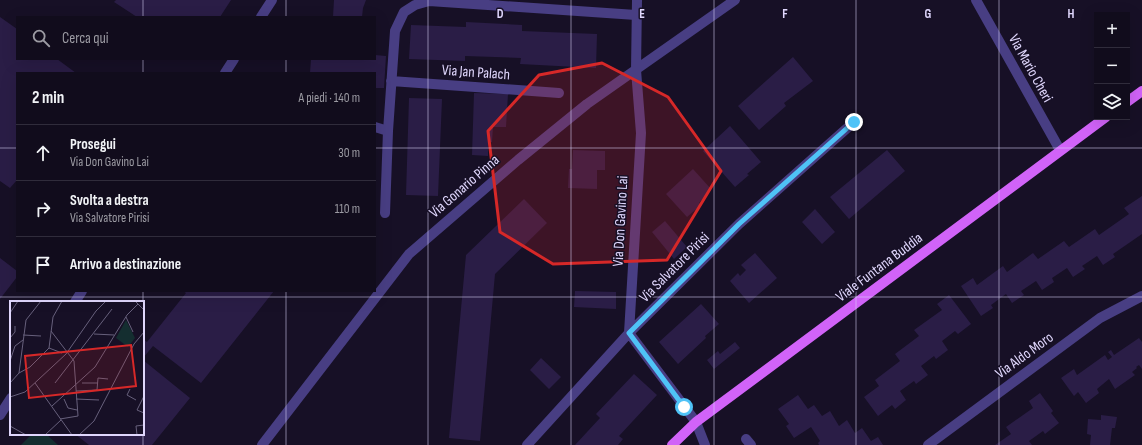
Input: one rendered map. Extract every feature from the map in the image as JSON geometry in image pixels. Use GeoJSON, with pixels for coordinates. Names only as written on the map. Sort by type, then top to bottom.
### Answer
{"type":"FeatureCollection","features":[{"type":"Feature","properties":{"kind":"main road"},"geometry":{"type":"LineString","coordinates":[[1130,100],[1142,91]]}},
{"type":"Feature","properties":{"kind":"main road","name":"Viale Funtana Buddia"},"geometry":{"type":"LineString","coordinates":[[672,445],[696,422],[1102,120]]}},
{"type":"Feature","properties":{"kind":"street"},"geometry":{"type":"LineString","coordinates":[[262,16],[272,0]]}},
{"type":"Feature","properties":{"kind":"street","name":"Via Don Gavino Lai"},"geometry":{"type":"LineString","coordinates":[[629,333],[641,133],[636,70],[637,0]]}},
{"type":"Feature","properties":{"kind":"street","name":"Via Gonario Pinna"},"geometry":{"type":"LineString","coordinates":[[262,445],[409,254],[518,160],[587,104],[735,0]]}},
{"type":"Feature","properties":{"kind":"street","name":"Via Mario Cheri"},"geometry":{"type":"LineString","coordinates":[[976,0],[1060,150]]}},
{"type":"Feature","properties":{"kind":"street"},"geometry":{"type":"LineString","coordinates":[[385,213],[388,131],[395,32],[404,12],[415,5],[429,1],[636,15]]}},
{"type":"Feature","properties":{"kind":"street"},"geometry":{"type":"LineString","coordinates":[[226,72],[233,60]]}},
{"type":"Feature","properties":{"kind":"street","name":"Via Jan Palach"},"geometry":{"type":"LineString","coordinates":[[391,81],[559,93]]}},
{"type":"Feature","properties":{"kind":"street","name":"Via Salvatore Pirisi"},"geometry":{"type":"LineString","coordinates":[[527,445],[629,333],[739,224],[854,122]]}},
{"type":"Feature","properties":{"kind":"street"},"geometry":{"type":"LineString","coordinates":[[376,127],[388,131]]}},
{"type":"Feature","properties":{"kind":"street"},"geometry":{"type":"LineString","coordinates":[[76,301],[81,292]]}},
{"type":"Feature","properties":{"kind":"street","name":"Via Aldo Moro"},"geometry":{"type":"LineString","coordinates":[[928,445],[1100,318],[1142,296]]}},
{"type":"Feature","properties":{"kind":"street"},"geometry":{"type":"LineString","coordinates":[[629,333],[696,422],[705,445]]}},
{"type":"Feature","properties":{"kind":"street"},"geometry":{"type":"LineString","coordinates":[[0,415],[10,400]]}},
{"type":"Feature","properties":{"kind":"highlighted area"},"geometry":{"type":"Polygon","coordinates":[[[602,63],[668,97],[721,171],[667,260],[553,264],[500,232],[488,131],[539,75],[602,63]]]}},
{"type":"Feature","properties":{"kind":"green space"},"geometry":{"type":"Polygon","coordinates":[[[31,435],[47,435],[58,445],[21,445],[31,435]]]}},
{"type":"Feature","properties":{"kind":"building"},"geometry":{"type":"Polygon","coordinates":[[[116,0],[231,0],[221,16],[135,16],[114,2],[116,0]]]}},
{"type":"Feature","properties":{"kind":"building"},"geometry":{"type":"Polygon","coordinates":[[[334,0],[366,0],[362,16],[333,16],[334,0]]]}},
{"type":"Feature","properties":{"kind":"building"},"geometry":{"type":"Polygon","coordinates":[[[0,17],[16,28],[16,60],[58,60],[75,72],[16,72],[16,181],[10,188],[0,181],[0,17]]]}},
{"type":"Feature","properties":{"kind":"building"},"geometry":{"type":"Polygon","coordinates":[[[466,22],[522,25],[522,31],[597,34],[596,68],[520,64],[521,58],[465,56],[465,61],[409,59],[411,25],[466,27],[466,22]]]}},
{"type":"Feature","properties":{"kind":"building"},"geometry":{"type":"Polygon","coordinates":[[[376,55],[386,56],[384,88],[376,88],[376,72],[310,72],[311,60],[376,60],[376,55]]]}},
{"type":"Feature","properties":{"kind":"building"},"geometry":{"type":"Polygon","coordinates":[[[793,57],[813,81],[784,103],[786,106],[759,130],[738,106],[793,57]]]}},
{"type":"Feature","properties":{"kind":"building"},"geometry":{"type":"Polygon","coordinates":[[[474,93],[508,94],[506,127],[493,127],[492,142],[488,142],[488,156],[472,155],[474,93]]]}},
{"type":"Feature","properties":{"kind":"building"},"geometry":{"type":"Polygon","coordinates":[[[409,98],[442,99],[438,196],[406,195],[409,98]]]}},
{"type":"Feature","properties":{"kind":"building"},"geometry":{"type":"Polygon","coordinates":[[[730,126],[761,162],[735,187],[703,151],[730,126]]]}},
{"type":"Feature","properties":{"kind":"building"},"geometry":{"type":"Polygon","coordinates":[[[573,150],[605,151],[605,170],[597,170],[597,189],[568,188],[569,169],[572,169],[573,150]]]}},
{"type":"Feature","properties":{"kind":"building"},"geometry":{"type":"Polygon","coordinates":[[[887,150],[905,171],[849,219],[830,197],[887,150]]]}},
{"type":"Feature","properties":{"kind":"building"},"geometry":{"type":"Polygon","coordinates":[[[693,169],[711,189],[699,203],[701,205],[687,217],[666,194],[693,169]]]}},
{"type":"Feature","properties":{"kind":"building"},"geometry":{"type":"Polygon","coordinates":[[[1142,196],[1142,234],[1113,254],[1115,257],[1103,265],[1097,256],[1082,266],[1085,269],[1073,277],[1067,268],[1052,278],[1054,282],[1042,290],[1036,281],[1021,291],[1024,295],[1012,303],[1006,294],[991,305],[993,308],[981,316],[961,286],[973,278],[977,285],[1003,266],[1007,272],[1033,253],[1038,259],[1064,241],[1069,247],[1095,229],[1099,235],[1129,214],[1124,208],[1142,196]]]}},
{"type":"Feature","properties":{"kind":"building"},"geometry":{"type":"Polygon","coordinates":[[[524,199],[547,223],[495,274],[480,441],[449,438],[466,255],[524,199]]]}},
{"type":"Feature","properties":{"kind":"building"},"geometry":{"type":"Polygon","coordinates":[[[815,209],[835,232],[822,244],[802,222],[815,209]]]}},
{"type":"Feature","properties":{"kind":"building"},"geometry":{"type":"Polygon","coordinates":[[[665,221],[687,247],[674,259],[652,232],[665,221]]]}},
{"type":"Feature","properties":{"kind":"building"},"geometry":{"type":"Polygon","coordinates":[[[755,253],[777,278],[749,303],[730,281],[738,273],[740,276],[746,270],[741,265],[755,253]]]}},
{"type":"Feature","properties":{"kind":"building"},"geometry":{"type":"Polygon","coordinates":[[[0,258],[16,270],[16,278],[0,299],[0,258]]]}},
{"type":"Feature","properties":{"kind":"building"},"geometry":{"type":"Polygon","coordinates":[[[575,291],[616,292],[616,309],[574,307],[575,291]]]}},
{"type":"Feature","properties":{"kind":"building"},"geometry":{"type":"Polygon","coordinates":[[[184,292],[273,292],[201,383],[153,346],[144,357],[144,340],[147,342],[186,293],[184,292]]]}},
{"type":"Feature","properties":{"kind":"building"},"geometry":{"type":"Polygon","coordinates":[[[949,295],[971,324],[958,334],[955,331],[942,341],[948,350],[936,359],[934,356],[921,366],[928,375],[916,384],[914,381],[900,391],[906,400],[895,409],[892,405],[878,416],[864,397],[879,386],[875,380],[900,361],[895,354],[919,336],[914,330],[942,310],[937,304],[949,295]]]}},
{"type":"Feature","properties":{"kind":"building"},"geometry":{"type":"Polygon","coordinates":[[[701,304],[719,324],[678,364],[659,342],[701,304]]]}},
{"type":"Feature","properties":{"kind":"building"},"geometry":{"type":"Polygon","coordinates":[[[1139,338],[1142,342],[1142,369],[1139,365],[1136,367],[1137,368],[1132,372],[1135,375],[1115,389],[1109,379],[1097,389],[1099,393],[1086,403],[1078,392],[1074,396],[1061,378],[1074,369],[1077,375],[1105,355],[1108,360],[1112,357],[1108,352],[1111,350],[1114,355],[1139,338]]]}},
{"type":"Feature","properties":{"kind":"building"},"geometry":{"type":"Polygon","coordinates":[[[735,342],[740,348],[714,369],[707,360],[718,351],[720,354],[735,342]]]}},
{"type":"Feature","properties":{"kind":"building"},"geometry":{"type":"Polygon","coordinates":[[[541,358],[561,377],[549,389],[530,370],[541,358]]]}},
{"type":"Feature","properties":{"kind":"building"},"geometry":{"type":"Polygon","coordinates":[[[144,361],[190,398],[152,445],[89,445],[76,435],[144,435],[144,361]]]}},
{"type":"Feature","properties":{"kind":"building"},"geometry":{"type":"Polygon","coordinates":[[[634,374],[657,395],[619,436],[623,439],[618,445],[575,445],[600,418],[596,414],[634,374]]]}},
{"type":"Feature","properties":{"kind":"building"},"geometry":{"type":"Polygon","coordinates":[[[1040,393],[1053,411],[1051,413],[1059,423],[1045,434],[1043,431],[1029,441],[1032,445],[995,445],[1011,434],[1006,427],[1033,408],[1029,401],[1040,393]]]}},
{"type":"Feature","properties":{"kind":"building"},"geometry":{"type":"Polygon","coordinates":[[[798,395],[808,409],[814,405],[822,416],[830,411],[839,426],[847,420],[855,433],[862,428],[871,441],[878,437],[883,445],[819,445],[818,443],[820,441],[811,427],[794,438],[786,426],[789,424],[778,409],[798,395]]]}},
{"type":"Feature","properties":{"kind":"building"},"geometry":{"type":"Polygon","coordinates":[[[1101,415],[1117,417],[1115,428],[1112,428],[1110,445],[1090,445],[1091,435],[1087,434],[1088,419],[1101,420],[1101,415]]]}},
{"type":"Feature","properties":{"kind":"route"},"geometry":{"type":"LineString","coordinates":[[684,407],[629,333],[739,224],[854,122]]}}]}
